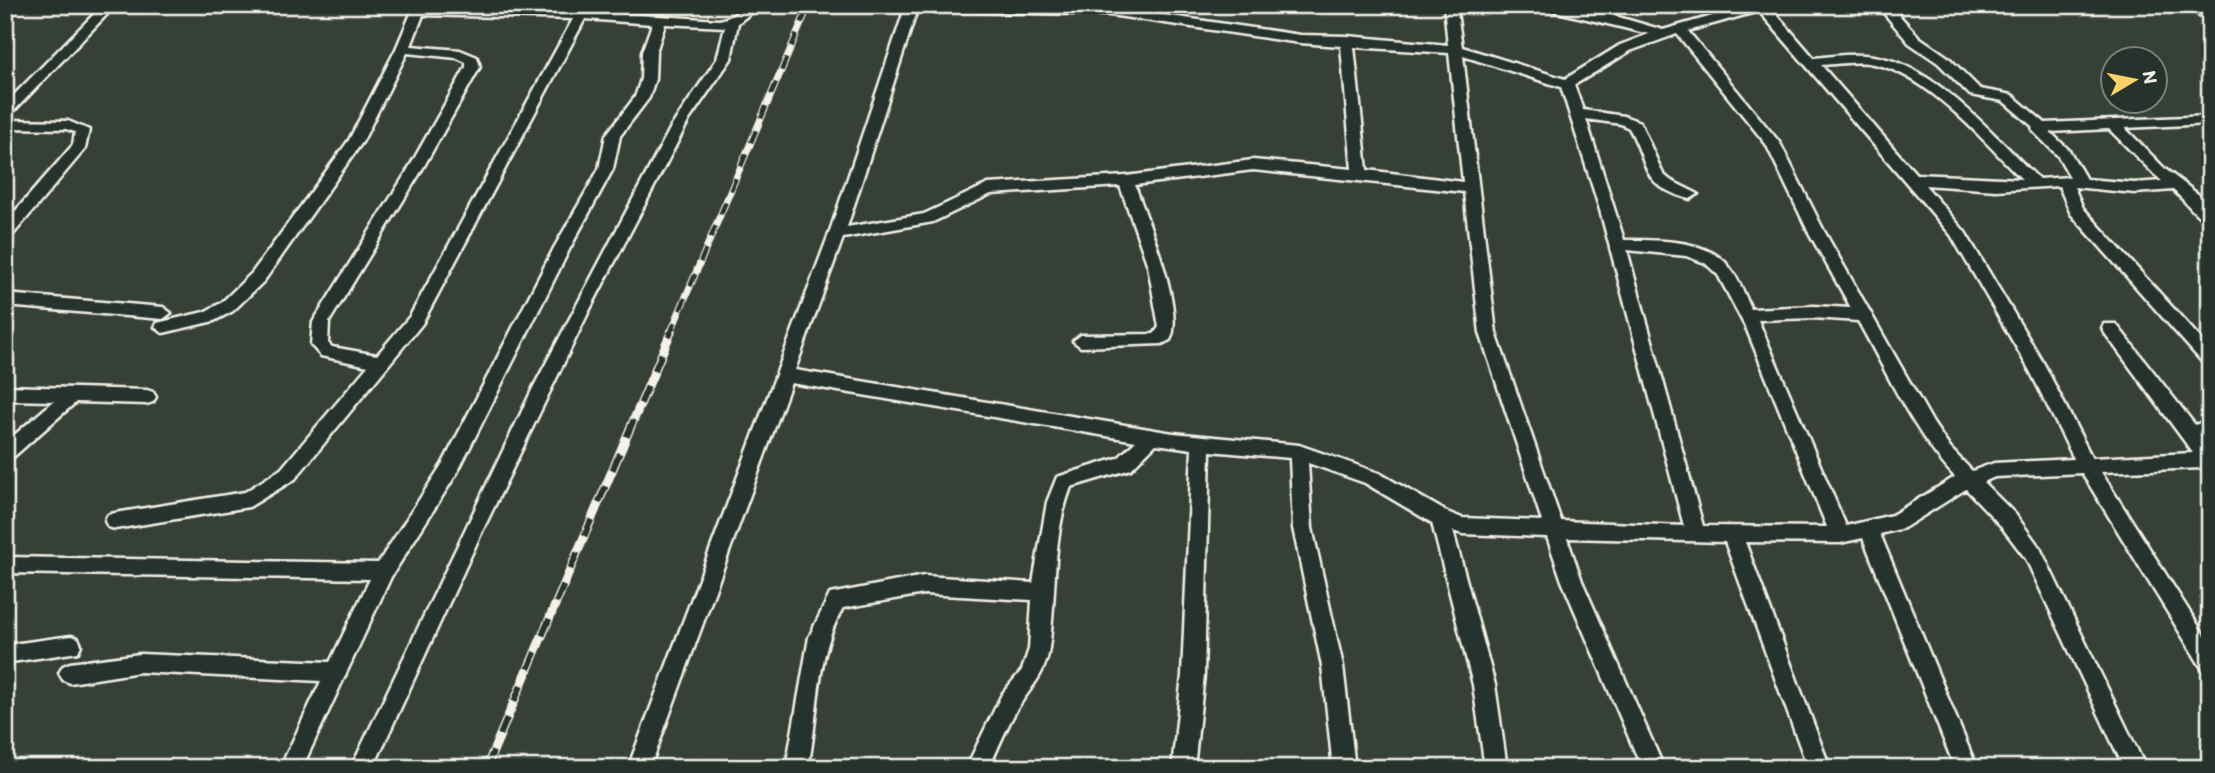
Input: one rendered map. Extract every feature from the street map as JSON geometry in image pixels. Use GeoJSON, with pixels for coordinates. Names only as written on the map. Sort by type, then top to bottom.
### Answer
{"type":"FeatureCollection","features":[{"type":"Feature","properties":{"kind":"street"},"geometry":{"type":"LineString","coordinates":[[5,112],[110,5]]}},
{"type":"Feature","properties":{"kind":"street"},"geometry":{"type":"LineString","coordinates":[[5,300],[163,320],[208,317],[227,307],[258,277],[356,141],[403,49],[417,8],[732,22],[755,5]]}},
{"type":"Feature","properties":{"kind":"street"},"geometry":{"type":"LineString","coordinates":[[639,768],[837,234],[912,5],[1110,8],[1300,39],[1347,40],[1457,50],[1567,84],[1625,48],[1768,5]]}},
{"type":"Feature","properties":{"kind":"street"},"geometry":{"type":"LineString","coordinates":[[1450,5],[1488,333],[1513,414],[1572,581],[1653,768]]}},
{"type":"Feature","properties":{"kind":"street"},"geometry":{"type":"LineString","coordinates":[[1535,5],[1672,32],[1773,143],[1816,231],[1927,428],[1968,478],[2008,520],[2033,554],[2136,768]]}},
{"type":"Feature","properties":{"kind":"street"},"geometry":{"type":"LineString","coordinates":[[1883,5],[1914,40],[1943,60],[1975,92],[2007,98],[2040,127],[2038,128],[2075,169],[2081,183]]}},
{"type":"Feature","properties":{"kind":"street"},"geometry":{"type":"LineString","coordinates":[[2193,5],[2210,21]]}},
{"type":"Feature","properties":{"kind":"street"},"geometry":{"type":"LineString","coordinates":[[1762,6],[1957,232],[2038,369],[2086,464],[2210,663]]}},
{"type":"Feature","properties":{"kind":"street"},"geometry":{"type":"LineString","coordinates":[[115,521],[220,506],[249,499],[288,474],[383,363],[416,320],[581,15]]}},
{"type":"Feature","properties":{"kind":"street"},"geometry":{"type":"LineString","coordinates":[[291,768],[383,572],[450,468],[562,248],[603,176],[613,135],[642,98],[648,79],[649,52],[660,20]]}},
{"type":"Feature","properties":{"kind":"street"},"geometry":{"type":"LineString","coordinates":[[362,768],[488,499],[583,307],[690,107],[723,65],[729,50],[732,22]]}},
{"type":"Feature","properties":{"kind":"street"},"geometry":{"type":"LineString","coordinates":[[1347,40],[1360,174]]}},
{"type":"Feature","properties":{"kind":"street"},"geometry":{"type":"LineString","coordinates":[[383,363],[327,352],[320,345],[321,322],[413,173],[473,67],[472,60],[460,54],[403,49]]}},
{"type":"Feature","properties":{"kind":"street"},"geometry":{"type":"LineString","coordinates":[[1810,62],[1875,60],[1892,64],[1921,79],[2036,184]]}},
{"type":"Feature","properties":{"kind":"street"},"geometry":{"type":"LineString","coordinates":[[1567,84],[1579,114],[1617,245],[1696,534]]}},
{"type":"Feature","properties":{"kind":"street"},"geometry":{"type":"LineString","coordinates":[[1579,114],[1624,120],[1635,125],[1654,174],[1673,190],[1690,194]]}},
{"type":"Feature","properties":{"kind":"street"},"geometry":{"type":"LineString","coordinates":[[2040,127],[2210,120]]}},
{"type":"Feature","properties":{"kind":"street"},"geometry":{"type":"LineString","coordinates":[[5,124],[68,125],[82,130],[84,135],[80,146],[5,233]]}},
{"type":"Feature","properties":{"kind":"street"},"geometry":{"type":"LineString","coordinates":[[2113,124],[2210,219]]}},
{"type":"Feature","properties":{"kind":"street"},"geometry":{"type":"LineString","coordinates":[[837,234],[928,218],[988,189],[1126,181],[1253,165],[1360,174],[1472,188]]}},
{"type":"Feature","properties":{"kind":"street"},"geometry":{"type":"LineString","coordinates":[[1913,179],[1996,185],[2064,181],[2135,188],[2178,185]]}},
{"type":"Feature","properties":{"kind":"street"},"geometry":{"type":"LineString","coordinates":[[1081,341],[1156,340],[1164,336],[1167,327],[1156,266],[1126,181]]}},
{"type":"Feature","properties":{"kind":"street"},"geometry":{"type":"LineString","coordinates":[[2064,181],[2076,210],[2210,360]]}},
{"type":"Feature","properties":{"kind":"street"},"geometry":{"type":"LineString","coordinates":[[1617,245],[1655,245],[1713,260],[1728,279],[1755,330],[1840,535]]}},
{"type":"Feature","properties":{"kind":"street"},"geometry":{"type":"LineString","coordinates":[[1746,315],[1813,312],[1863,315]]}},
{"type":"Feature","properties":{"kind":"street"},"geometry":{"type":"LineString","coordinates":[[783,375],[1153,436],[1299,452],[1372,478],[1440,518],[1462,526],[1556,531],[1840,535],[1897,523],[1968,478],[1994,470],[2086,464],[2208,463],[2192,435],[2110,328]]}},
{"type":"Feature","properties":{"kind":"street"},"geometry":{"type":"LineString","coordinates":[[5,393],[70,397],[146,397]]}},
{"type":"Feature","properties":{"kind":"street"},"geometry":{"type":"LineString","coordinates":[[5,454],[70,397]]}},
{"type":"Feature","properties":{"kind":"street"},"geometry":{"type":"LineString","coordinates":[[2192,435],[2210,426]]}},
{"type":"Feature","properties":{"kind":"street"},"geometry":{"type":"LineString","coordinates":[[977,768],[1010,701],[1031,676],[1039,649],[1042,592],[1056,502],[1064,482],[1124,464],[1153,436]]}},
{"type":"Feature","properties":{"kind":"street"},"geometry":{"type":"LineString","coordinates":[[1183,768],[1194,675],[1201,442]]}},
{"type":"Feature","properties":{"kind":"street"},"geometry":{"type":"LineString","coordinates":[[1299,452],[1297,482],[1300,516],[1330,649],[1340,707],[1344,768]]}},
{"type":"Feature","properties":{"kind":"street"},"geometry":{"type":"LineString","coordinates":[[1440,518],[1483,685],[1496,768]]}},
{"type":"Feature","properties":{"kind":"street"},"geometry":{"type":"LineString","coordinates":[[1869,530],[1966,768]]}},
{"type":"Feature","properties":{"kind":"street"},"geometry":{"type":"LineString","coordinates":[[1732,534],[1819,768]]}},
{"type":"Feature","properties":{"kind":"street"},"geometry":{"type":"LineString","coordinates":[[5,565],[348,569],[383,572]]}},
{"type":"Feature","properties":{"kind":"street"},"geometry":{"type":"LineString","coordinates":[[797,768],[825,621],[837,600],[924,585],[1042,592]]}},
{"type":"Feature","properties":{"kind":"street"},"geometry":{"type":"LineString","coordinates":[[5,654],[71,645]]}},
{"type":"Feature","properties":{"kind":"street"},"geometry":{"type":"LineString","coordinates":[[70,673],[140,663],[336,672]]}},
{"type":"Feature","properties":{"kind":"railway"},"geometry":{"type":"LineString","coordinates":[[670,334],[809,5]]}},
{"type":"Feature","properties":{"kind":"railway"},"geometry":{"type":"LineString","coordinates":[[486,768],[671,332]]}}]}
